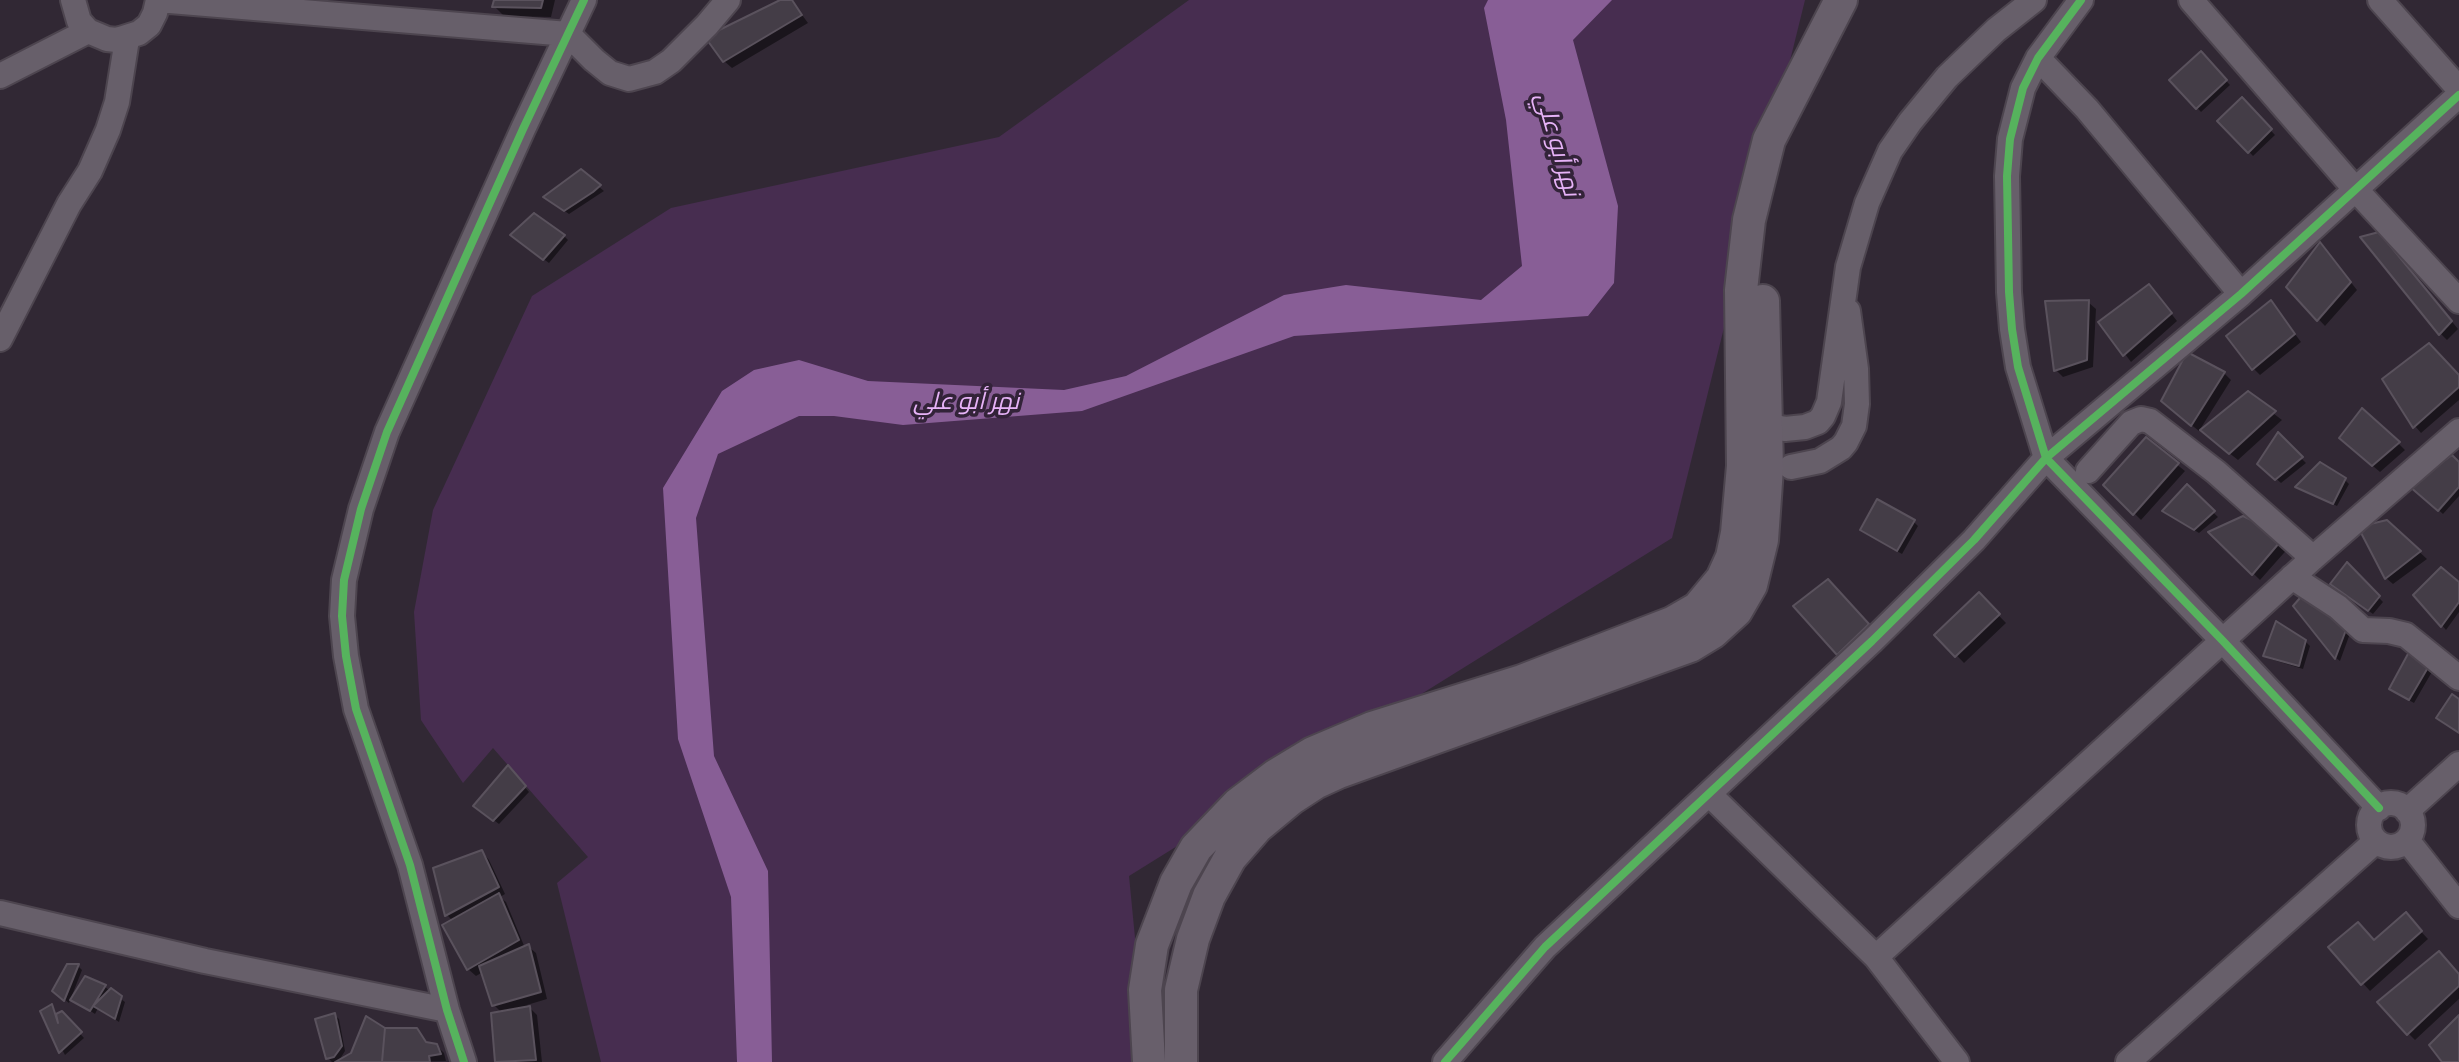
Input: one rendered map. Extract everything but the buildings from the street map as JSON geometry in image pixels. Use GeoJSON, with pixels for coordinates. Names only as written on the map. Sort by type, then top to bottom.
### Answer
{"type":"FeatureCollection","features":[{"type":"Feature","properties":{"kind":"main road"},"geometry":{"type":"LineString","coordinates":[[1149,1062],[1145,990],[1152,945],[1176,883],[1196,848],[1238,804],[1313,753],[1372,728],[1522,681],[1672,623],[1698,608],[1722,579],[1732,557],[1749,466],[1741,290],[1749,220],[1769,140],[1841,0]]}},
{"type":"Feature","properties":{"kind":"main road"},"geometry":{"type":"LineString","coordinates":[[1181,1062],[1181,990],[1193,939],[1209,896],[1230,858],[1257,827],[1292,798],[1339,772],[1690,646],[1713,632],[1736,611],[1751,585],[1762,540],[1767,468],[1763,298],[1770,225],[1781,168],[1803,113],[1863,0]]}},
{"type":"Feature","properties":{"kind":"street"},"geometry":{"type":"LineString","coordinates":[[73,0],[79,21],[88,31],[107,39],[127,39],[139,33],[149,25],[158,0],[568,34],[610,73],[629,79],[655,72],[671,61],[728,0]]}},
{"type":"Feature","properties":{"kind":"street"},"geometry":{"type":"LineString","coordinates":[[464,1062],[447,1010],[410,865],[356,709],[342,616],[344,580],[361,509],[387,432],[584,0]]}},
{"type":"Feature","properties":{"kind":"street"},"geometry":{"type":"LineString","coordinates":[[1766,425],[1785,429],[1805,427],[1818,422],[1823,416],[1829,402],[1848,267],[1867,203],[1890,151],[1947,77],[1996,30],[2034,0]]}},
{"type":"Feature","properties":{"kind":"street"},"geometry":{"type":"LineString","coordinates":[[2081,0],[2038,58],[2023,88],[2010,139],[2007,176],[2012,329],[2018,367],[2046,458],[2379,808]]}},
{"type":"Feature","properties":{"kind":"street"},"geometry":{"type":"LineString","coordinates":[[2191,0],[2356,190],[2459,301]]}},
{"type":"Feature","properties":{"kind":"street"},"geometry":{"type":"LineString","coordinates":[[2380,0],[2459,89]]}},
{"type":"Feature","properties":{"kind":"street"},"geometry":{"type":"LineString","coordinates":[[0,76],[88,31]]}},
{"type":"Feature","properties":{"kind":"street"},"geometry":{"type":"LineString","coordinates":[[0,339],[69,204],[90,171],[108,130],[117,102],[127,39]]}},
{"type":"Feature","properties":{"kind":"street"},"geometry":{"type":"LineString","coordinates":[[2038,58],[2087,109],[2241,294]]}},
{"type":"Feature","properties":{"kind":"street"},"geometry":{"type":"LineString","coordinates":[[1445,1062],[1545,947],[1872,641],[1974,540],[2046,458],[2241,294],[2459,95]]}},
{"type":"Feature","properties":{"kind":"street"},"geometry":{"type":"LineString","coordinates":[[1791,467],[1820,461],[1841,448],[1854,426],[1856,369],[1844,293]]}},
{"type":"Feature","properties":{"kind":"street"},"geometry":{"type":"LineString","coordinates":[[2088,471],[2131,423],[2141,419],[2150,421],[2216,472],[2313,558]]}},
{"type":"Feature","properties":{"kind":"street"},"geometry":{"type":"LineString","coordinates":[[1876,957],[2313,558],[2459,431]]}},
{"type":"Feature","properties":{"kind":"street"},"geometry":{"type":"LineString","coordinates":[[2292,577],[2338,607],[2363,630],[2406,635],[2459,678]]}},
{"type":"Feature","properties":{"kind":"street"},"geometry":{"type":"LineString","coordinates":[[2407,811],[2459,764]]}},
{"type":"Feature","properties":{"kind":"street"},"geometry":{"type":"LineString","coordinates":[[1710,795],[1876,957],[1957,1062]]}},
{"type":"Feature","properties":{"kind":"street"},"geometry":{"type":"LineString","coordinates":[[2393,804],[2407,811],[2413,829],[2402,845],[2388,847],[2376,841],[2370,820],[2379,808],[2393,804]]}},
{"type":"Feature","properties":{"kind":"street"},"geometry":{"type":"LineString","coordinates":[[2407,840],[2459,906]]}},
{"type":"Feature","properties":{"kind":"street"},"geometry":{"type":"LineString","coordinates":[[2128,1062],[2376,841]]}},
{"type":"Feature","properties":{"kind":"street"},"geometry":{"type":"LineString","coordinates":[[0,913],[205,961],[447,1010]]}},
{"type":"Feature","properties":{"kind":"shaded area"},"geometry":{"type":"Polygon","coordinates":[[[1189,0],[1805,0],[1672,538],[1129,876],[1147,1062],[601,1062],[557,883],[588,857],[493,748],[463,783],[421,720],[414,612],[433,510],[532,296],[671,208],[999,137],[1189,0]]]}},
{"type":"Feature","properties":{"kind":"water","name":"نهر أبو علي"},"geometry":{"type":"Polygon","coordinates":[[[1488,0],[1612,0],[1573,40],[1618,206],[1614,283],[1588,316],[1294,336],[1082,411],[903,425],[834,416],[799,416],[718,454],[696,518],[714,756],[768,871],[772,1062],[737,1062],[731,897],[678,739],[663,488],[722,391],[754,370],[799,360],[868,381],[1064,390],[1126,376],[1284,295],[1346,285],[1481,300],[1522,266],[1506,120],[1484,8],[1488,0]]]}},
{"type":"Feature","properties":{"kind":"cycle path"},"geometry":{"type":"LineString","coordinates":[[464,1062],[447,1010],[410,865],[356,709],[342,616],[344,580],[361,509],[387,432],[584,0]]}},
{"type":"Feature","properties":{"kind":"cycle path"},"geometry":{"type":"LineString","coordinates":[[2081,0],[2038,58],[2023,88],[2010,139],[2007,176],[2012,329],[2018,367],[2046,458],[2379,808]]}},
{"type":"Feature","properties":{"kind":"cycle path"},"geometry":{"type":"LineString","coordinates":[[1445,1062],[1545,947],[1872,641],[1974,540],[2046,458],[2241,294],[2459,95]]}}]}
